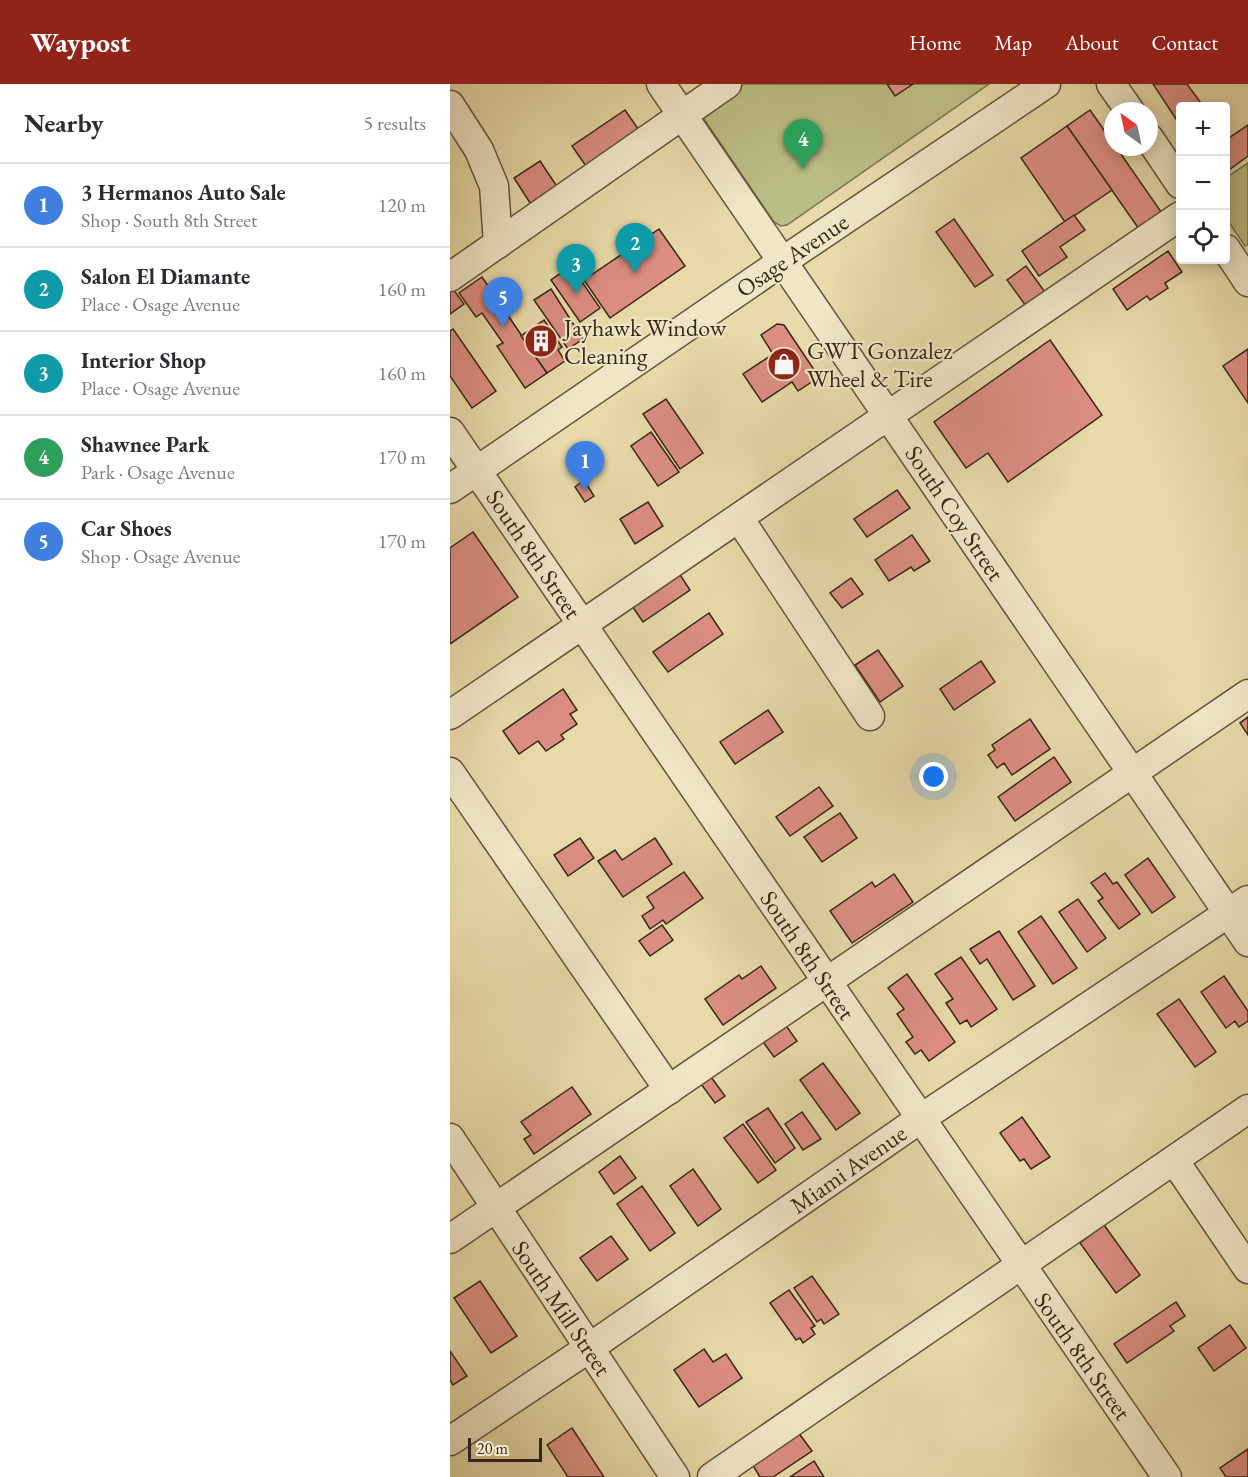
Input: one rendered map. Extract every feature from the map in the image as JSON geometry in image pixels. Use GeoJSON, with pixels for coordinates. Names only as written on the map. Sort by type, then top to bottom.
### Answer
{"type":"FeatureCollection","features":[{"type":"Feature","properties":{"kind":"street","name":"South Coy Street"},"geometry":{"type":"LineString","coordinates":[[661,84],[1132,772],[1238,907],[1248,942]]}},
{"type":"Feature","properties":{"kind":"street"},"geometry":{"type":"LineString","coordinates":[[450,278],[727,84]]}},
{"type":"Feature","properties":{"kind":"street","name":"Osage Avenue"},"geometry":{"type":"LineString","coordinates":[[450,489],[1046,84]]}},
{"type":"Feature","properties":{"kind":"street"},"geometry":{"type":"LineString","coordinates":[[1112,84],[1124,102]]}},
{"type":"Feature","properties":{"kind":"street"},"geometry":{"type":"LineString","coordinates":[[450,105],[479,150],[494,186],[498,244]]}},
{"type":"Feature","properties":{"kind":"street"},"geometry":{"type":"LineString","coordinates":[[1158,151],[1176,178]]}},
{"type":"Feature","properties":{"kind":"street"},"geometry":{"type":"LineString","coordinates":[[495,205],[536,217]]}},
{"type":"Feature","properties":{"kind":"street"},"geometry":{"type":"LineString","coordinates":[[450,715],[1176,219]]}},
{"type":"Feature","properties":{"kind":"street"},"geometry":{"type":"LineString","coordinates":[[1230,255],[1248,282]]}},
{"type":"Feature","properties":{"kind":"street","name":"South 8th Street"},"geometry":{"type":"LineString","coordinates":[[450,432],[1167,1477]]}},
{"type":"Feature","properties":{"kind":"street"},"geometry":{"type":"LineString","coordinates":[[739,518],[870,716]]}},
{"type":"Feature","properties":{"kind":"street"},"geometry":{"type":"LineString","coordinates":[[450,1239],[1248,694]]}},
{"type":"Feature","properties":{"kind":"street"},"geometry":{"type":"LineString","coordinates":[[450,772],[669,1090]]}},
{"type":"Feature","properties":{"kind":"street","name":"Miami Avenue"},"geometry":{"type":"LineString","coordinates":[[450,1441],[589,1348],[920,1119],[1238,907]]}},
{"type":"Feature","properties":{"kind":"street"},"geometry":{"type":"LineString","coordinates":[[712,1477],[1248,1109]]}},
{"type":"Feature","properties":{"kind":"street","name":"South Mill Street"},"geometry":{"type":"LineString","coordinates":[[450,1138],[675,1477]]}},
{"type":"Feature","properties":{"kind":"street"},"geometry":{"type":"LineString","coordinates":[[1174,1160],[1248,1269]]}},
{"type":"Feature","properties":{"kind":"green space"},"geometry":{"type":"Polygon","coordinates":[[[741,84],[989,84],[787,225],[781,226],[774,222],[702,116],[702,111],[741,84]]]}},
{"type":"Feature","properties":{"kind":"green space"},"geometry":{"type":"Polygon","coordinates":[[[1248,163],[1248,244],[1245,246],[1230,224],[1230,175],[1248,163]]]}},
{"type":"Feature","properties":{"kind":"building"},"geometry":{"type":"Polygon","coordinates":[[[887,84],[913,84],[895,96],[887,84]]]}},
{"type":"Feature","properties":{"kind":"building"},"geometry":{"type":"Polygon","coordinates":[[[1153,84],[1187,84],[1200,102],[1176,102],[1176,119],[1153,84]]]}},
{"type":"Feature","properties":{"kind":"building"},"geometry":{"type":"Polygon","coordinates":[[[625,110],[641,133],[588,169],[572,146],[625,110]]]}},
{"type":"Feature","properties":{"kind":"building"},"geometry":{"type":"Polygon","coordinates":[[[1090,110],[1104,130],[1104,156],[1122,156],[1164,216],[1141,232],[1067,126],[1090,110]]]}},
{"type":"Feature","properties":{"kind":"building"},"geometry":{"type":"Polygon","coordinates":[[[1248,125],[1248,156],[1230,169],[1230,156],[1230,137],[1248,125]]]}},
{"type":"Feature","properties":{"kind":"building"},"geometry":{"type":"Polygon","coordinates":[[[1067,126],[1112,190],[1065,222],[1021,158],[1067,126]]]}},
{"type":"Feature","properties":{"kind":"building"},"geometry":{"type":"Polygon","coordinates":[[[540,161],[558,188],[532,206],[514,178],[540,161]]]}},
{"type":"Feature","properties":{"kind":"building"},"geometry":{"type":"Polygon","coordinates":[[[1074,215],[1085,230],[1060,247],[1067,257],[1039,276],[1022,251],[1074,215]]]}},
{"type":"Feature","properties":{"kind":"building"},"geometry":{"type":"Polygon","coordinates":[[[954,219],[993,275],[975,287],[936,232],[954,219]]]}},
{"type":"Feature","properties":{"kind":"building"},"geometry":{"type":"Polygon","coordinates":[[[659,229],[685,266],[610,318],[584,280],[659,229]]]}},
{"type":"Feature","properties":{"kind":"building"},"geometry":{"type":"Polygon","coordinates":[[[1168,251],[1182,272],[1165,283],[1168,288],[1150,300],[1147,296],[1127,310],[1113,289],[1168,251]]]}},
{"type":"Feature","properties":{"kind":"building"},"geometry":{"type":"Polygon","coordinates":[[[571,266],[600,308],[580,322],[551,280],[571,266]]]}},
{"type":"Feature","properties":{"kind":"building"},"geometry":{"type":"Polygon","coordinates":[[[1026,266],[1045,292],[1026,306],[1007,280],[1026,266]]]}},
{"type":"Feature","properties":{"kind":"building"},"geometry":{"type":"Polygon","coordinates":[[[482,277],[547,373],[525,388],[497,346],[503,343],[482,313],[476,317],[459,293],[482,277]]]}},
{"type":"Feature","properties":{"kind":"building"},"geometry":{"type":"Polygon","coordinates":[[[450,285],[464,304],[450,314],[450,285]]]}},
{"type":"Feature","properties":{"kind":"building"},"geometry":{"type":"Polygon","coordinates":[[[551,289],[583,339],[568,349],[534,300],[551,289]]]}},
{"type":"Feature","properties":{"kind":"building","name":"Jayhawk Window Cleaning"},"geometry":{"type":"Polygon","coordinates":[[[544,320],[562,347],[558,350],[565,361],[547,373],[521,336],[544,320]]]}},
{"type":"Feature","properties":{"kind":"building","name":"GWT Gonzalez Wheel & Tire"},"geometry":{"type":"Polygon","coordinates":[[[777,324],[784,325],[819,377],[798,391],[792,382],[762,402],[743,374],[773,354],[761,335],[777,324]]]}},
{"type":"Feature","properties":{"kind":"building"},"geometry":{"type":"Polygon","coordinates":[[[453,329],[496,391],[472,408],[450,376],[450,331],[453,329]]]}},
{"type":"Feature","properties":{"kind":"building"},"geometry":{"type":"Polygon","coordinates":[[[1050,340],[1102,415],[1008,482],[988,453],[966,468],[934,422],[1050,340]]]}},
{"type":"Feature","properties":{"kind":"building"},"geometry":{"type":"Polygon","coordinates":[[[1248,349],[1248,403],[1223,366],[1248,349]]]}},
{"type":"Feature","properties":{"kind":"building"},"geometry":{"type":"Polygon","coordinates":[[[666,399],[703,453],[680,469],[643,414],[666,399]]]}},
{"type":"Feature","properties":{"kind":"building"},"geometry":{"type":"Polygon","coordinates":[[[651,432],[679,472],[658,486],[631,446],[651,432]]]}},
{"type":"Feature","properties":{"kind":"building"},"geometry":{"type":"Polygon","coordinates":[[[584,480],[594,496],[585,502],[575,487],[584,480]]]}},
{"type":"Feature","properties":{"kind":"building"},"geometry":{"type":"Polygon","coordinates":[[[897,490],[910,508],[867,537],[854,519],[897,490]]]}},
{"type":"Feature","properties":{"kind":"building"},"geometry":{"type":"Polygon","coordinates":[[[648,502],[663,526],[635,544],[620,519],[648,502]]]}},
{"type":"Feature","properties":{"kind":"building"},"geometry":{"type":"Polygon","coordinates":[[[473,532],[518,597],[450,644],[450,548],[473,532]]]}},
{"type":"Feature","properties":{"kind":"building"},"geometry":{"type":"Polygon","coordinates":[[[912,535],[930,561],[914,571],[911,567],[889,581],[875,560],[912,535]]]}},
{"type":"Feature","properties":{"kind":"building"},"geometry":{"type":"Polygon","coordinates":[[[677,570],[690,590],[643,622],[630,603],[677,570]]]}},
{"type":"Feature","properties":{"kind":"building"},"geometry":{"type":"Polygon","coordinates":[[[851,578],[863,594],[842,608],[830,593],[851,578]]]}},
{"type":"Feature","properties":{"kind":"building"},"geometry":{"type":"Polygon","coordinates":[[[709,613],[723,634],[668,672],[653,652],[709,613]]]}},
{"type":"Feature","properties":{"kind":"building"},"geometry":{"type":"Polygon","coordinates":[[[878,650],[903,686],[880,702],[855,665],[878,650]]]}},
{"type":"Feature","properties":{"kind":"building"},"geometry":{"type":"Polygon","coordinates":[[[981,661],[995,682],[954,710],[940,689],[981,661]]]}},
{"type":"Feature","properties":{"kind":"building"},"geometry":{"type":"Polygon","coordinates":[[[563,689],[577,710],[570,714],[577,724],[561,735],[564,739],[546,751],[538,741],[519,754],[503,731],[563,689]]]}},
{"type":"Feature","properties":{"kind":"building"},"geometry":{"type":"Polygon","coordinates":[[[768,710],[783,732],[735,764],[720,742],[768,710]]]}},
{"type":"Feature","properties":{"kind":"building"},"geometry":{"type":"Polygon","coordinates":[[[1248,717],[1248,735],[1240,723],[1248,717]]]}},
{"type":"Feature","properties":{"kind":"building"},"geometry":{"type":"Polygon","coordinates":[[[1030,719],[1050,749],[1012,775],[1004,763],[997,768],[988,755],[995,750],[992,745],[1030,719]]]}},
{"type":"Feature","properties":{"kind":"building"},"geometry":{"type":"Polygon","coordinates":[[[1054,757],[1071,782],[1015,821],[998,797],[1054,757]]]}},
{"type":"Feature","properties":{"kind":"building"},"geometry":{"type":"Polygon","coordinates":[[[819,787],[833,806],[790,836],[776,817],[819,787]]]}},
{"type":"Feature","properties":{"kind":"building"},"geometry":{"type":"Polygon","coordinates":[[[840,813],[857,838],[822,862],[804,837],[840,813]]]}},
{"type":"Feature","properties":{"kind":"building"},"geometry":{"type":"Polygon","coordinates":[[[580,838],[594,858],[568,876],[554,855],[580,838]]]}},
{"type":"Feature","properties":{"kind":"building"},"geometry":{"type":"Polygon","coordinates":[[[655,838],[672,864],[623,897],[598,861],[615,850],[622,860],[655,838]]]}},
{"type":"Feature","properties":{"kind":"building"},"geometry":{"type":"Polygon","coordinates":[[[1148,858],[1175,897],[1152,913],[1125,875],[1148,858]]]}},
{"type":"Feature","properties":{"kind":"building"},"geometry":{"type":"Polygon","coordinates":[[[684,872],[703,898],[666,924],[663,920],[650,929],[642,916],[654,908],[647,897],[684,872]]]}},
{"type":"Feature","properties":{"kind":"building"},"geometry":{"type":"Polygon","coordinates":[[[1105,873],[1113,884],[1117,882],[1140,914],[1119,929],[1098,901],[1103,898],[1091,883],[1105,873]]]}},
{"type":"Feature","properties":{"kind":"building"},"geometry":{"type":"Polygon","coordinates":[[[894,874],[913,902],[852,943],[830,911],[872,882],[875,887],[894,874]]]}},
{"type":"Feature","properties":{"kind":"building"},"geometry":{"type":"Polygon","coordinates":[[[1078,899],[1106,938],[1087,952],[1059,912],[1078,899]]]}},
{"type":"Feature","properties":{"kind":"building"},"geometry":{"type":"Polygon","coordinates":[[[1041,916],[1077,968],[1053,984],[1018,932],[1041,916]]]}},
{"type":"Feature","properties":{"kind":"building"},"geometry":{"type":"Polygon","coordinates":[[[662,925],[673,940],[650,956],[639,941],[662,925]]]}},
{"type":"Feature","properties":{"kind":"building"},"geometry":{"type":"Polygon","coordinates":[[[999,931],[1035,986],[1013,1000],[987,959],[980,964],[970,949],[999,931]]]}},
{"type":"Feature","properties":{"kind":"building"},"geometry":{"type":"Polygon","coordinates":[[[961,957],[997,1009],[971,1027],[967,1020],[960,1024],[946,1003],[953,999],[935,974],[961,957]]]}},
{"type":"Feature","properties":{"kind":"building"},"geometry":{"type":"Polygon","coordinates":[[[761,966],[776,988],[723,1025],[705,999],[739,975],[742,979],[761,966]]]}},
{"type":"Feature","properties":{"kind":"building"},"geometry":{"type":"Polygon","coordinates":[[[907,974],[955,1042],[929,1061],[921,1050],[915,1054],[906,1042],[913,1037],[897,1014],[904,1009],[888,988],[907,974]]]}},
{"type":"Feature","properties":{"kind":"building"},"geometry":{"type":"Polygon","coordinates":[[[1224,976],[1248,1011],[1248,1021],[1239,1027],[1235,1021],[1226,1028],[1201,992],[1224,976]]]}},
{"type":"Feature","properties":{"kind":"building"},"geometry":{"type":"Polygon","coordinates":[[[1179,999],[1216,1052],[1195,1067],[1157,1014],[1179,999]]]}},
{"type":"Feature","properties":{"kind":"building"},"geometry":{"type":"Polygon","coordinates":[[[784,1023],[797,1041],[774,1057],[761,1039],[784,1023]]]}},
{"type":"Feature","properties":{"kind":"building"},"geometry":{"type":"Polygon","coordinates":[[[823,1063],[860,1113],[836,1130],[800,1080],[823,1063]]]}},
{"type":"Feature","properties":{"kind":"building"},"geometry":{"type":"Polygon","coordinates":[[[711,1077],[725,1096],[715,1103],[701,1084],[711,1077]]]}},
{"type":"Feature","properties":{"kind":"building"},"geometry":{"type":"Polygon","coordinates":[[[572,1087],[591,1114],[534,1154],[524,1139],[531,1135],[521,1122],[572,1087]]]}},
{"type":"Feature","properties":{"kind":"building"},"geometry":{"type":"Polygon","coordinates":[[[768,1108],[795,1148],[775,1163],[746,1122],[768,1108]]]}},
{"type":"Feature","properties":{"kind":"building"},"geometry":{"type":"Polygon","coordinates":[[[802,1112],[821,1139],[803,1150],[785,1124],[802,1112]]]}},
{"type":"Feature","properties":{"kind":"building"},"geometry":{"type":"Polygon","coordinates":[[[1022,1117],[1050,1157],[1031,1169],[1024,1159],[1020,1161],[1000,1133],[1022,1117]]]}},
{"type":"Feature","properties":{"kind":"building"},"geometry":{"type":"Polygon","coordinates":[[[743,1124],[776,1170],[758,1183],[724,1138],[743,1124]]]}},
{"type":"Feature","properties":{"kind":"building"},"geometry":{"type":"Polygon","coordinates":[[[620,1156],[636,1178],[614,1194],[599,1172],[620,1156]]]}},
{"type":"Feature","properties":{"kind":"building"},"geometry":{"type":"Polygon","coordinates":[[[693,1169],[721,1209],[698,1226],[670,1186],[693,1169]]]}},
{"type":"Feature","properties":{"kind":"building"},"geometry":{"type":"Polygon","coordinates":[[[642,1186],[675,1233],[650,1251],[617,1204],[642,1186]]]}},
{"type":"Feature","properties":{"kind":"building"},"geometry":{"type":"Polygon","coordinates":[[[1104,1225],[1140,1275],[1116,1293],[1080,1243],[1104,1225]]]}},
{"type":"Feature","properties":{"kind":"building"},"geometry":{"type":"Polygon","coordinates":[[[611,1236],[628,1259],[597,1281],[580,1258],[611,1236]]]}},
{"type":"Feature","properties":{"kind":"building"},"geometry":{"type":"Polygon","coordinates":[[[812,1276],[839,1314],[824,1324],[821,1319],[817,1322],[794,1288],[812,1276]]]}},
{"type":"Feature","properties":{"kind":"building"},"geometry":{"type":"Polygon","coordinates":[[[480,1281],[517,1336],[491,1353],[454,1298],[480,1281]]]}},
{"type":"Feature","properties":{"kind":"building"},"geometry":{"type":"Polygon","coordinates":[[[789,1290],[815,1326],[811,1328],[815,1334],[803,1343],[800,1338],[796,1340],[770,1303],[789,1290]]]}},
{"type":"Feature","properties":{"kind":"building"},"geometry":{"type":"Polygon","coordinates":[[[1176,1302],[1185,1316],[1170,1326],[1174,1331],[1127,1363],[1114,1344],[1176,1302]]]}},
{"type":"Feature","properties":{"kind":"building"},"geometry":{"type":"Polygon","coordinates":[[[1230,1325],[1246,1348],[1214,1371],[1198,1348],[1230,1325]]]}},
{"type":"Feature","properties":{"kind":"building"},"geometry":{"type":"Polygon","coordinates":[[[704,1349],[713,1362],[726,1354],[742,1378],[699,1407],[674,1370],[704,1349]]]}},
{"type":"Feature","properties":{"kind":"building"},"geometry":{"type":"Polygon","coordinates":[[[450,1351],[467,1376],[453,1385],[450,1380],[450,1351]]]}},
{"type":"Feature","properties":{"kind":"building"},"geometry":{"type":"Polygon","coordinates":[[[572,1428],[604,1477],[568,1477],[547,1445],[572,1428]]]}},
{"type":"Feature","properties":{"kind":"building"},"geometry":{"type":"Polygon","coordinates":[[[798,1432],[812,1451],[773,1477],[760,1477],[752,1464],[798,1432]]]}},
{"type":"Feature","properties":{"kind":"building"},"geometry":{"type":"Polygon","coordinates":[[[1248,1449],[1248,1477],[1226,1477],[1220,1468],[1248,1449]]]}},
{"type":"Feature","properties":{"kind":"building"},"geometry":{"type":"Polygon","coordinates":[[[814,1461],[824,1477],[790,1477],[814,1461]]]}},
{"type":"Feature","properties":{"kind":"place","name":"Shawnee Park"},"geometry":{"type":"Point","coordinates":[803,169]}},
{"type":"Feature","properties":{"kind":"place","name":"Salon El Diamante"},"geometry":{"type":"Point","coordinates":[635,273]}},
{"type":"Feature","properties":{"kind":"place","name":"Interior Shop"},"geometry":{"type":"Point","coordinates":[576,294]}},
{"type":"Feature","properties":{"kind":"place","name":"Car Shoes"},"geometry":{"type":"Point","coordinates":[503,327]}},
{"type":"Feature","properties":{"kind":"place","name":"Jayhawk Window Cleaning"},"geometry":{"type":"Point","coordinates":[541,341]}},
{"type":"Feature","properties":{"kind":"place","name":"GWT Gonzalez Wheel & Tire"},"geometry":{"type":"Point","coordinates":[784,364]}},
{"type":"Feature","properties":{"kind":"place","name":"3 Hermanos Auto Sale"},"geometry":{"type":"Point","coordinates":[585,491]}}]}
